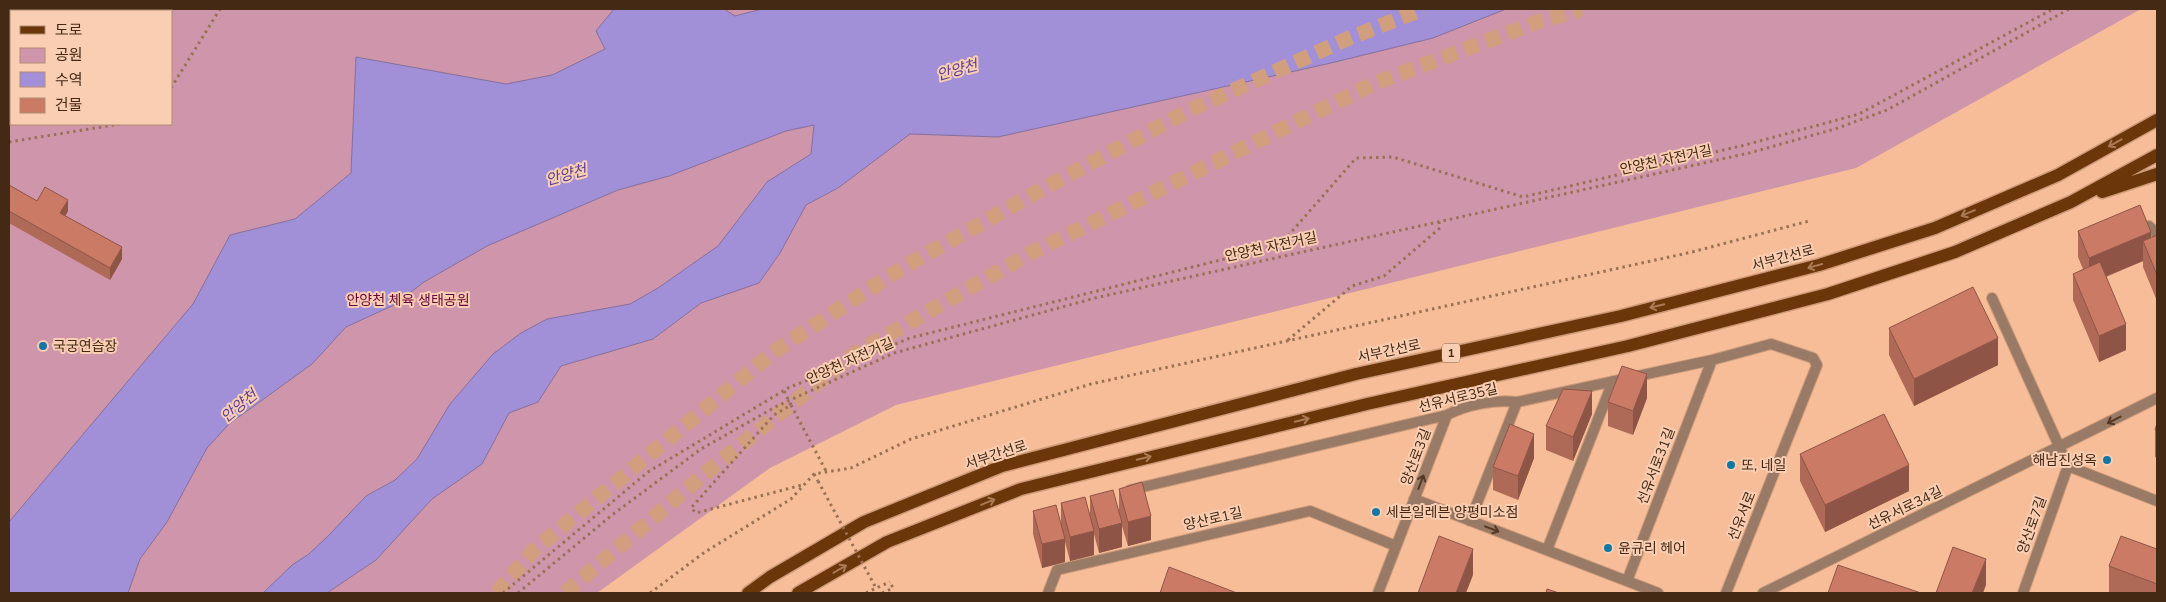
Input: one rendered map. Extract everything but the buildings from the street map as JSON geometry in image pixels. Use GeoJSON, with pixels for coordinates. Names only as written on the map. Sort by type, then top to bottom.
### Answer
{"type":"FeatureCollection","features":[{"type":"Feature","properties":{"kind":"main road","name":"서부간선로"},"geometry":{"type":"LineString","coordinates":[[748,593],[770,577],[864,522],[1002,466],[1356,374],[1621,316],[1820,264],[1944,224],[2058,174],[2157,120]]}},
{"type":"Feature","properties":{"kind":"main road","name":"1"},"geometry":{"type":"LineString","coordinates":[[798,593],[887,542],[1021,489],[1358,406],[1628,346],[1828,294],[1955,252],[2071,202],[2157,155]]}},
{"type":"Feature","properties":{"kind":"main road"},"geometry":{"type":"LineString","coordinates":[[2071,202],[2157,174]]}},
{"type":"Feature","properties":{"kind":"street"},"geometry":{"type":"LineString","coordinates":[[2149,226],[2157,234]]}},
{"type":"Feature","properties":{"kind":"street"},"geometry":{"type":"LineString","coordinates":[[1992,298],[2068,466],[2157,501]]}},
{"type":"Feature","properties":{"kind":"street","name":"선유서로35길"},"geometry":{"type":"LineString","coordinates":[[1130,490],[1447,416],[1458,409],[1505,400],[1517,402],[1712,360],[1771,344],[1813,358],[1817,365]]}},
{"type":"Feature","properties":{"kind":"street","name":"선유서로31길"},"geometry":{"type":"LineString","coordinates":[[1627,581],[1712,360]]}},
{"type":"Feature","properties":{"kind":"street","name":"선유서로"},"geometry":{"type":"LineString","coordinates":[[1726,593],[1817,365]]}},
{"type":"Feature","properties":{"kind":"street"},"geometry":{"type":"LineString","coordinates":[[1547,550],[1613,382]]}},
{"type":"Feature","properties":{"kind":"street","name":"선유서로34길"},"geometry":{"type":"LineString","coordinates":[[1763,593],[2157,398]]}},
{"type":"Feature","properties":{"kind":"street"},"geometry":{"type":"LineString","coordinates":[[1470,521],[1517,402]]}},
{"type":"Feature","properties":{"kind":"street","name":"양산로3길"},"geometry":{"type":"LineString","coordinates":[[1378,593],[1447,416]]}},
{"type":"Feature","properties":{"kind":"street","name":"양산로7길"},"geometry":{"type":"LineString","coordinates":[[2023,593],[2068,466]]}},
{"type":"Feature","properties":{"kind":"street"},"geometry":{"type":"LineString","coordinates":[[1414,500],[1658,593]]}},
{"type":"Feature","properties":{"kind":"street","name":"양산로1길"},"geometry":{"type":"LineString","coordinates":[[1048,593],[1057,570],[1310,511],[1396,546]]}},
{"type":"Feature","properties":{"kind":"path"},"geometry":{"type":"LineString","coordinates":[[172,86],[220,9]]}},
{"type":"Feature","properties":{"kind":"path"},"geometry":{"type":"LineString","coordinates":[[503,593],[648,472],[784,391],[910,338],[1280,245],[1356,158],[1392,157],[1523,198],[1745,145],[1859,114],[2053,9]]}},
{"type":"Feature","properties":{"kind":"path","name":"안양천 자전거길"},"geometry":{"type":"LineString","coordinates":[[518,593],[612,515],[701,449],[790,400],[894,353],[1095,298],[1749,153],[1836,129],[1887,110],[2069,9]]}},
{"type":"Feature","properties":{"kind":"path"},"geometry":{"type":"LineString","coordinates":[[9,142],[114,125]]}},
{"type":"Feature","properties":{"kind":"path"},"geometry":{"type":"LineString","coordinates":[[650,593],[705,552],[791,499],[814,474],[851,468],[910,439],[1091,384],[1692,252],[1809,221]]}},
{"type":"Feature","properties":{"kind":"path"},"geometry":{"type":"LineString","coordinates":[[1288,340],[1352,286],[1384,276],[1440,228],[1439,222]]}},
{"type":"Feature","properties":{"kind":"path"},"geometry":{"type":"LineString","coordinates":[[784,391],[826,471]]}},
{"type":"Feature","properties":{"kind":"path"},"geometry":{"type":"LineString","coordinates":[[792,405],[774,415],[691,508],[696,513],[803,485]]}},
{"type":"Feature","properties":{"kind":"path"},"geometry":{"type":"LineString","coordinates":[[814,474],[876,588]]}},
{"type":"Feature","properties":{"kind":"path"},"geometry":{"type":"LineString","coordinates":[[866,593],[890,582],[893,588],[882,593]]}},
{"type":"Feature","properties":{"kind":"green space","name":"안양천 체육 생태공원"},"geometry":{"type":"Polygon","coordinates":[[[2141,9],[1856,168],[896,405],[770,468],[597,593],[9,593],[9,55],[10,54],[10,125],[172,125],[172,10],[47,10],[2141,9]]]}},
{"type":"Feature","properties":{"kind":"water","name":"안양천"},"geometry":{"type":"Polygon","coordinates":[[[614,9],[724,9],[735,16],[762,9],[1506,9],[1433,38],[1331,63],[998,137],[910,134],[838,188],[806,205],[780,253],[759,283],[701,303],[653,339],[561,366],[538,402],[509,413],[482,464],[432,499],[376,560],[327,593],[263,593],[292,565],[309,554],[366,496],[395,480],[417,459],[450,404],[493,354],[521,333],[547,319],[630,304],[658,288],[718,246],[767,182],[811,154],[814,125],[786,131],[669,176],[618,190],[487,246],[424,282],[394,305],[346,327],[312,364],[229,424],[207,448],[167,522],[140,559],[128,593],[9,593],[9,522],[193,304],[230,235],[295,219],[351,173],[356,57],[506,84],[552,75],[605,49],[596,31],[614,9]]]}},
{"type":"Feature","properties":{"kind":"tunnel"},"geometry":{"type":"LineString","coordinates":[[496,593],[535,549],[775,351],[902,268],[1044,188],[1190,110],[1347,39],[1423,9]]}},
{"type":"Feature","properties":{"kind":"tunnel"},"geometry":{"type":"LineString","coordinates":[[565,593],[702,476],[854,354],[1029,254],[1373,84],[1540,21],[1582,9]]}},
{"type":"Feature","properties":{"kind":"place","name":"국궁연습장"},"geometry":{"type":"Point","coordinates":[43,346]}},
{"type":"Feature","properties":{"kind":"place","name":"해남진성옥"},"geometry":{"type":"Point","coordinates":[2107,460]}},
{"type":"Feature","properties":{"kind":"place","name":"또, 네일"},"geometry":{"type":"Point","coordinates":[1731,465]}},
{"type":"Feature","properties":{"kind":"place","name":"세븐일레븐 양평미소점"},"geometry":{"type":"Point","coordinates":[1376,512]}},
{"type":"Feature","properties":{"kind":"place","name":"윤규리 헤어"},"geometry":{"type":"Point","coordinates":[1608,548]}}]}
